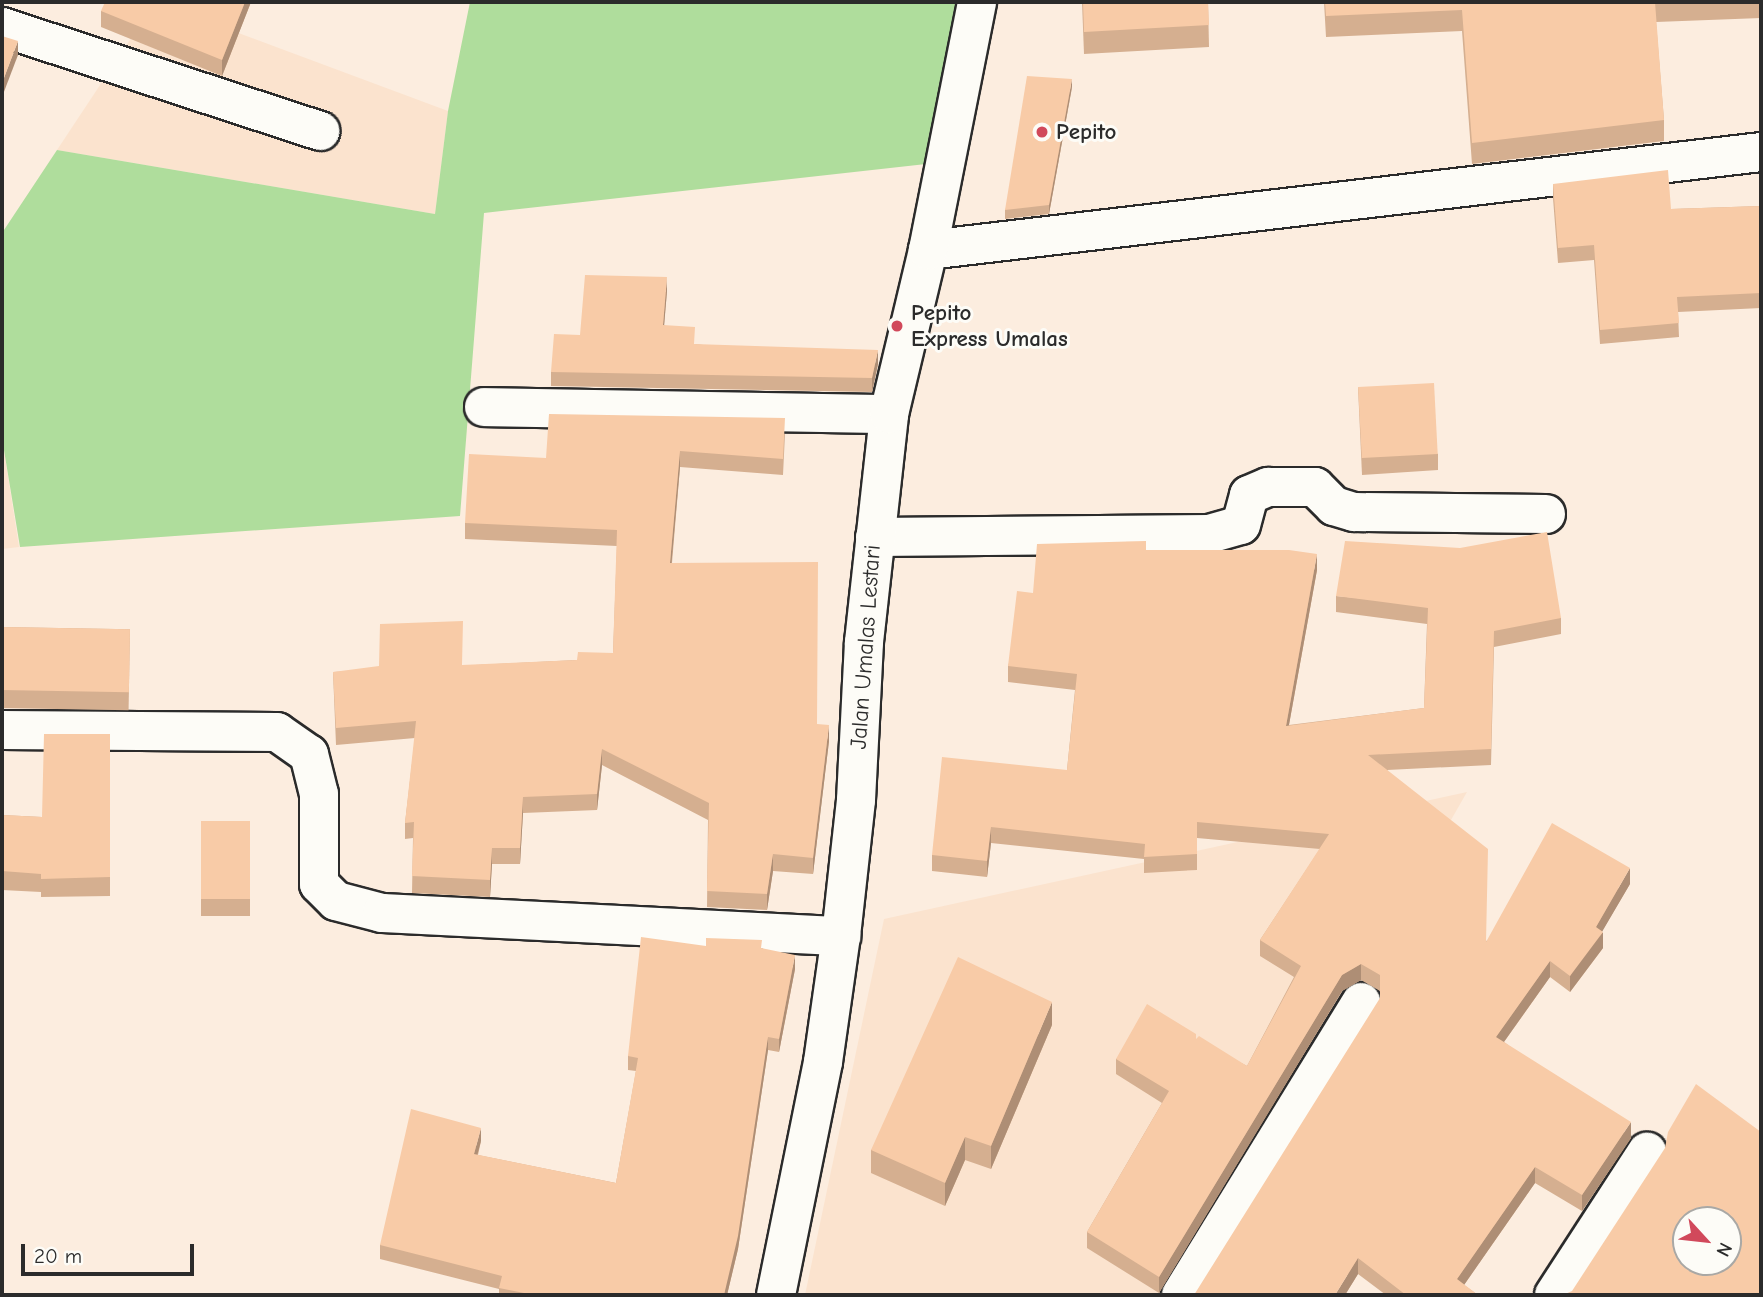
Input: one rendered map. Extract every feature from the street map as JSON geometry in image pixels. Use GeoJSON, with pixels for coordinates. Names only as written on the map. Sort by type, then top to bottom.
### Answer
{"type":"FeatureCollection","features":[{"type":"Feature","properties":{"kind":"street","name":"Jalan Umalas Lestari"},"geometry":{"type":"LineString","coordinates":[[776,1295],[823,1062],[841,936],[856,800],[875,537],[890,414],[928,250],[977,2]]}},
{"type":"Feature","properties":{"kind":"street"},"geometry":{"type":"LineString","coordinates":[[2,27],[320,131]]}},
{"type":"Feature","properties":{"kind":"street"},"geometry":{"type":"LineString","coordinates":[[928,250],[1761,152]]}},
{"type":"Feature","properties":{"kind":"street"},"geometry":{"type":"LineString","coordinates":[[484,407],[890,414]]}},
{"type":"Feature","properties":{"kind":"street"},"geometry":{"type":"LineString","coordinates":[[875,537],[1209,534],[1241,525],[1249,495],[1268,487],[1315,487],[1334,506],[1354,512],[1546,514]]}},
{"type":"Feature","properties":{"kind":"street"},"geometry":{"type":"LineString","coordinates":[[2,730],[277,732],[309,754],[319,794],[318,884],[336,901],[382,913],[841,936]]}},
{"type":"Feature","properties":{"kind":"street"},"geometry":{"type":"LineString","coordinates":[[1181,1295],[1361,1002]]}},
{"type":"Feature","properties":{"kind":"street"},"geometry":{"type":"LineString","coordinates":[[1554,1295],[1647,1152]]}},
{"type":"Feature","properties":{"kind":"shaded area"},"geometry":{"type":"Polygon","coordinates":[[[155,2],[448,111],[435,214],[57,150],[155,2]]]}},
{"type":"Feature","properties":{"kind":"shaded area"},"geometry":{"type":"Polygon","coordinates":[[[2,438],[19,547],[2,549],[2,438]]]}},
{"type":"Feature","properties":{"kind":"shaded area"},"geometry":{"type":"Polygon","coordinates":[[[1467,792],[1179,1295],[805,1295],[884,919],[1467,792]]]}},
{"type":"Feature","properties":{"kind":"green space"},"geometry":{"type":"Polygon","coordinates":[[[470,2],[998,2],[962,160],[484,213],[460,516],[20,547],[2,438],[2,233],[57,150],[435,214],[448,111],[470,2]]]}},
{"type":"Feature","properties":{"kind":"building"},"geometry":{"type":"Polygon","coordinates":[[[105,2],[245,2],[222,60],[101,11],[105,2]]]}},
{"type":"Feature","properties":{"kind":"building"},"geometry":{"type":"Polygon","coordinates":[[[1083,2],[1208,2],[1209,25],[1084,32],[1083,2]]]}},
{"type":"Feature","properties":{"kind":"building"},"geometry":{"type":"Polygon","coordinates":[[[1325,2],[1655,2],[1664,120],[1472,143],[1462,10],[1326,16],[1325,2]]]}},
{"type":"Feature","properties":{"kind":"building"},"geometry":{"type":"Polygon","coordinates":[[[2,36],[18,41],[2,83],[2,36]]]}},
{"type":"Feature","properties":{"kind":"building","name":"Pepito"},"geometry":{"type":"Polygon","coordinates":[[[1027,76],[1072,79],[1049,205],[1005,210],[1027,76]]]}},
{"type":"Feature","properties":{"kind":"building"},"geometry":{"type":"Polygon","coordinates":[[[1668,170],[1671,209],[1761,206],[1761,293],[1677,297],[1679,323],[1600,330],[1594,245],[1558,248],[1553,184],[1668,170]]]}},
{"type":"Feature","properties":{"kind":"building"},"geometry":{"type":"Polygon","coordinates":[[[585,275],[667,277],[663,325],[695,327],[694,344],[878,350],[872,378],[551,372],[554,334],[580,335],[585,275]]]}},
{"type":"Feature","properties":{"kind":"building"},"geometry":{"type":"Polygon","coordinates":[[[1434,383],[1438,454],[1362,458],[1358,387],[1434,383]]]}},
{"type":"Feature","properties":{"kind":"building"},"geometry":{"type":"Polygon","coordinates":[[[549,414],[785,418],[783,459],[680,451],[670,563],[818,562],[817,724],[829,725],[813,858],[773,854],[767,894],[707,891],[709,803],[602,749],[597,794],[523,797],[520,848],[492,848],[490,880],[412,876],[414,822],[405,823],[416,721],[336,728],[333,672],[379,666],[380,624],[463,621],[462,665],[577,660],[578,652],[613,653],[617,530],[465,523],[469,454],[546,458],[549,414]]]}},
{"type":"Feature","properties":{"kind":"building"},"geometry":{"type":"Polygon","coordinates":[[[1547,532],[1561,618],[1494,631],[1491,749],[1368,755],[1488,849],[1486,942],[1552,823],[1630,868],[1596,927],[1603,932],[1570,976],[1550,961],[1496,1037],[1631,1122],[1582,1195],[1535,1167],[1457,1279],[1478,1295],[1406,1295],[1358,1258],[1335,1295],[1194,1295],[1380,998],[1380,975],[1361,964],[1342,975],[1159,1277],[1087,1232],[1169,1091],[1116,1059],[1147,1004],[1196,1034],[1196,1039],[1199,1036],[1247,1066],[1301,966],[1260,940],[1329,834],[1197,822],[1197,854],[1144,857],[1145,844],[991,827],[987,861],[932,855],[942,757],[1067,770],[1077,674],[1008,666],[1017,591],[1033,593],[1037,544],[1146,541],[1146,550],[1289,550],[1317,554],[1286,726],[1424,708],[1428,608],[1336,596],[1345,541],[1460,548],[1547,532]]]}},
{"type":"Feature","properties":{"kind":"building"},"geometry":{"type":"Polygon","coordinates":[[[2,627],[130,629],[129,692],[2,690],[2,627]]]}},
{"type":"Feature","properties":{"kind":"building"},"geometry":{"type":"Polygon","coordinates":[[[44,734],[110,734],[110,877],[41,879],[41,874],[2,871],[2,815],[42,817],[44,734]]]}},
{"type":"Feature","properties":{"kind":"building"},"geometry":{"type":"Polygon","coordinates":[[[201,821],[250,821],[250,899],[201,899],[201,821]]]}},
{"type":"Feature","properties":{"kind":"building"},"geometry":{"type":"Polygon","coordinates":[[[641,937],[706,946],[706,938],[762,940],[761,948],[795,955],[779,1039],[768,1037],[738,1236],[724,1295],[534,1295],[499,1288],[502,1276],[380,1245],[411,1109],[481,1128],[474,1154],[616,1183],[638,1058],[628,1056],[641,937]]]}},
{"type":"Feature","properties":{"kind":"building"},"geometry":{"type":"Polygon","coordinates":[[[958,957],[1052,1002],[991,1146],[965,1137],[945,1183],[871,1150],[958,957]]]}},
{"type":"Feature","properties":{"kind":"building"},"geometry":{"type":"Polygon","coordinates":[[[1696,1084],[1761,1132],[1761,1295],[1563,1295],[1572,1291],[1665,1148],[1668,1132],[1696,1084]]]}},
{"type":"Feature","properties":{"kind":"place","name":"Pepito"},"geometry":{"type":"Point","coordinates":[1042,132]}},
{"type":"Feature","properties":{"kind":"place","name":"Pepito Express Umalas"},"geometry":{"type":"Point","coordinates":[897,326]}}]}
